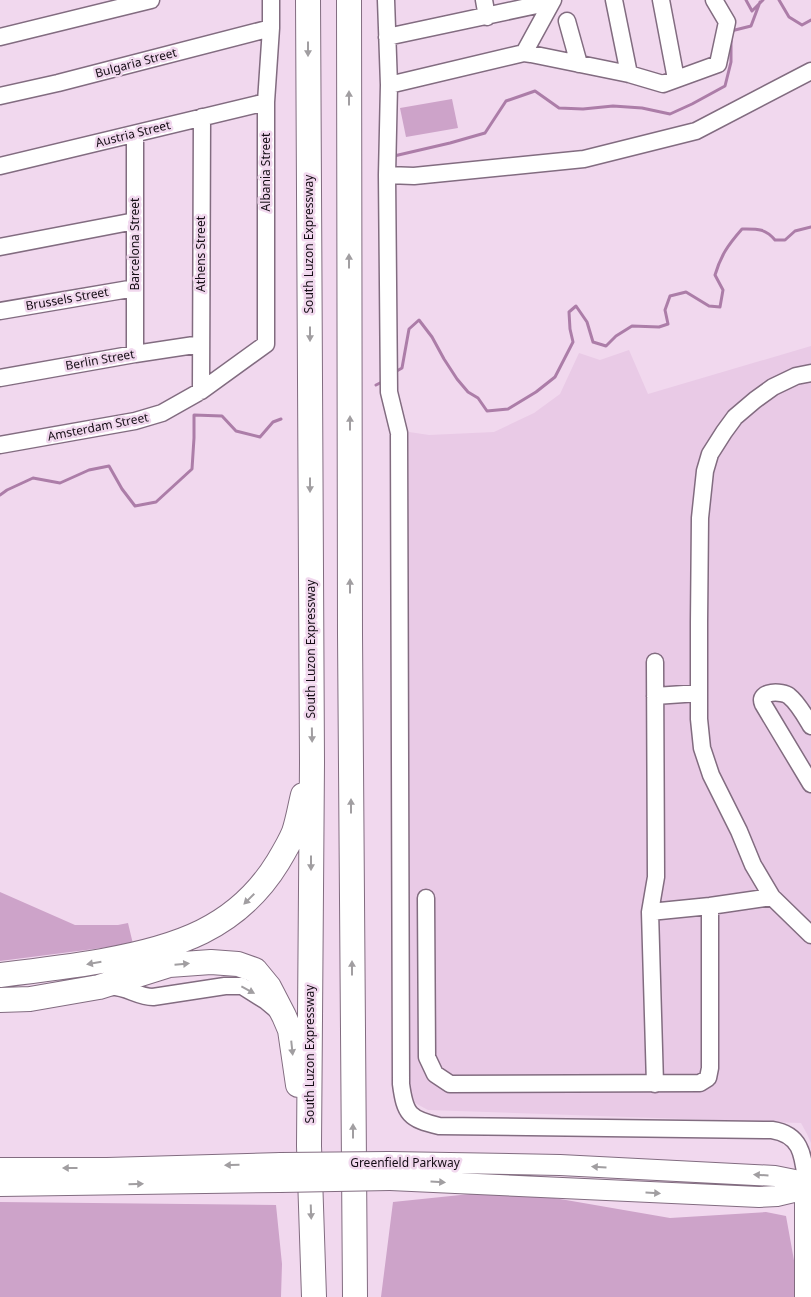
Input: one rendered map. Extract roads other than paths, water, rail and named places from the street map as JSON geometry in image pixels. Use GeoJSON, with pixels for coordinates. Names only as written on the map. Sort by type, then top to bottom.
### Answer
{"type":"FeatureCollection","features":[{"type":"Feature","properties":{"kind":"highway","name":"South Luzon Expressway"},"geometry":{"type":"LineString","coordinates":[[308,0],[312,762],[309,1146],[314,1297]]}},
{"type":"Feature","properties":{"kind":"highway"},"geometry":{"type":"LineString","coordinates":[[349,0],[354,1297]]}},
{"type":"Feature","properties":{"kind":"highway"},"geometry":{"type":"LineString","coordinates":[[0,975],[57,969],[151,951],[204,932],[231,916],[258,890],[274,868],[294,832],[312,762]]}},
{"type":"Feature","properties":{"kind":"highway"},"geometry":{"type":"LineString","coordinates":[[0,1000],[30,999],[98,987],[169,965],[211,962],[238,964],[256,970],[269,987],[290,1030],[294,1064],[309,1146]]}},
{"type":"Feature","properties":{"kind":"highway"},"geometry":{"type":"LineString","coordinates":[[807,1297],[809,1188]]}},
{"type":"Feature","properties":{"kind":"highway"},"geometry":{"type":"LineString","coordinates":[[354,1250],[365,1297]]}},
{"type":"Feature","properties":{"kind":"main road","name":"Greenfield Parkway"},"geometry":{"type":"LineString","coordinates":[[0,1168],[107,1168],[280,1173]]}},
{"type":"Feature","properties":{"kind":"main road","name":"Greenfield Parkway"},"geometry":{"type":"LineString","coordinates":[[0,1186],[280,1173],[389,1171],[759,1197],[777,1196],[809,1188]]}},
{"type":"Feature","properties":{"kind":"street"},"geometry":{"type":"LineString","coordinates":[[0,37],[151,0]]}},
{"type":"Feature","properties":{"kind":"street","name":"Albania Street"},"geometry":{"type":"LineString","coordinates":[[266,344],[266,102],[271,0]]}},
{"type":"Feature","properties":{"kind":"street"},"geometry":{"type":"LineString","coordinates":[[386,0],[389,85],[387,175],[388,365],[389,392],[399,433],[401,1084],[405,1105],[410,1115],[421,1122],[439,1126],[772,1130],[780,1132],[799,1146],[809,1188]]}},
{"type":"Feature","properties":{"kind":"street"},"geometry":{"type":"LineString","coordinates":[[484,0],[487,16]]}},
{"type":"Feature","properties":{"kind":"street"},"geometry":{"type":"LineString","coordinates":[[614,0],[629,74]]}},
{"type":"Feature","properties":{"kind":"street"},"geometry":{"type":"LineString","coordinates":[[661,0],[676,79]]}},
{"type":"Feature","properties":{"kind":"street"},"geometry":{"type":"LineString","coordinates":[[389,85],[524,54],[629,74],[663,84],[718,64],[727,22],[714,0]]}},
{"type":"Feature","properties":{"kind":"street"},"geometry":{"type":"LineString","coordinates":[[387,37],[552,1]]}},
{"type":"Feature","properties":{"kind":"street"},"geometry":{"type":"LineString","coordinates":[[524,54],[552,1]]}},
{"type":"Feature","properties":{"kind":"street"},"geometry":{"type":"LineString","coordinates":[[567,21],[579,64]]}},
{"type":"Feature","properties":{"kind":"street","name":"Bulgaria Street"},"geometry":{"type":"LineString","coordinates":[[0,96],[58,83],[271,28]]}},
{"type":"Feature","properties":{"kind":"street"},"geometry":{"type":"LineString","coordinates":[[387,175],[414,176],[584,159],[696,131],[811,71]]}},
{"type":"Feature","properties":{"kind":"street","name":"Austria Street"},"geometry":{"type":"LineString","coordinates":[[0,166],[266,102]]}},
{"type":"Feature","properties":{"kind":"street","name":"Athens Street"},"geometry":{"type":"LineString","coordinates":[[201,392],[202,117]]}},
{"type":"Feature","properties":{"kind":"street","name":"Barcelona Street"},"geometry":{"type":"LineString","coordinates":[[134,354],[135,134]]}},
{"type":"Feature","properties":{"kind":"street"},"geometry":{"type":"LineString","coordinates":[[0,247],[135,221]]}},
{"type":"Feature","properties":{"kind":"street","name":"Brussels Street"},"geometry":{"type":"LineString","coordinates":[[0,311],[135,288]]}},
{"type":"Feature","properties":{"kind":"street","name":"Berlin Street"},"geometry":{"type":"LineString","coordinates":[[0,378],[201,344]]}},
{"type":"Feature","properties":{"kind":"street","name":"Amsterdam Street"},"geometry":{"type":"LineString","coordinates":[[0,445],[135,421],[162,413],[201,392],[266,344]]}},
{"type":"Feature","properties":{"kind":"street"},"geometry":{"type":"LineString","coordinates":[[811,373],[796,376],[773,387],[755,400],[735,417],[710,454],[705,472],[700,518],[699,693],[702,748],[711,775],[739,831],[753,865],[772,897],[811,935]]}},
{"type":"Feature","properties":{"kind":"street"},"geometry":{"type":"LineString","coordinates":[[655,662],[656,877],[650,912],[655,1084]]}},
{"type":"Feature","properties":{"kind":"street"},"geometry":{"type":"LineString","coordinates":[[655,696],[699,693]]}},
{"type":"Feature","properties":{"kind":"street"},"geometry":{"type":"LineString","coordinates":[[811,726],[789,696],[764,694],[762,697],[762,704],[806,764],[811,784]]}},
{"type":"Feature","properties":{"kind":"street"},"geometry":{"type":"LineString","coordinates":[[650,912],[772,897]]}},
{"type":"Feature","properties":{"kind":"street"},"geometry":{"type":"LineString","coordinates":[[426,898],[427,1057],[435,1074],[450,1084],[700,1083],[708,1078],[710,1059],[710,906]]}},
{"type":"Feature","properties":{"kind":"waterway"},"geometry":{"type":"LineString","coordinates":[[746,0],[752,11],[763,0]]}},
{"type":"Feature","properties":{"kind":"waterway"},"geometry":{"type":"LineString","coordinates":[[779,0],[789,17],[802,25],[811,20]]}},
{"type":"Feature","properties":{"kind":"waterway"},"geometry":{"type":"LineString","coordinates":[[731,33],[731,31],[751,26],[760,2]]}},
{"type":"Feature","properties":{"kind":"waterway"},"geometry":{"type":"LineString","coordinates":[[394,156],[485,133],[506,101],[535,91],[559,108],[583,109],[613,106],[642,108],[670,114],[725,86],[731,62],[731,39]]}},
{"type":"Feature","properties":{"kind":"waterway"},"geometry":{"type":"LineString","coordinates":[[395,372],[402,368],[409,329],[419,320],[432,337],[457,379],[468,392],[478,398],[487,411],[508,409],[536,392],[555,377],[573,342],[569,312],[576,306],[587,322],[593,342],[606,346],[616,336],[632,326],[659,327],[668,324],[665,310],[670,296],[686,292],[709,306],[720,307],[723,290],[715,275],[726,250],[742,229],[760,230],[768,233],[775,240],[785,240],[795,231],[811,227]]}},
{"type":"Feature","properties":{"kind":"waterway"},"geometry":{"type":"LineString","coordinates":[[376,385],[384,381]]}},
{"type":"Feature","properties":{"kind":"waterway"},"geometry":{"type":"LineString","coordinates":[[0,495],[33,478],[60,483],[89,470],[109,466],[122,489],[135,506],[156,502],[192,469],[194,415],[222,416],[236,431],[260,437],[273,422],[281,419]]}}]}
